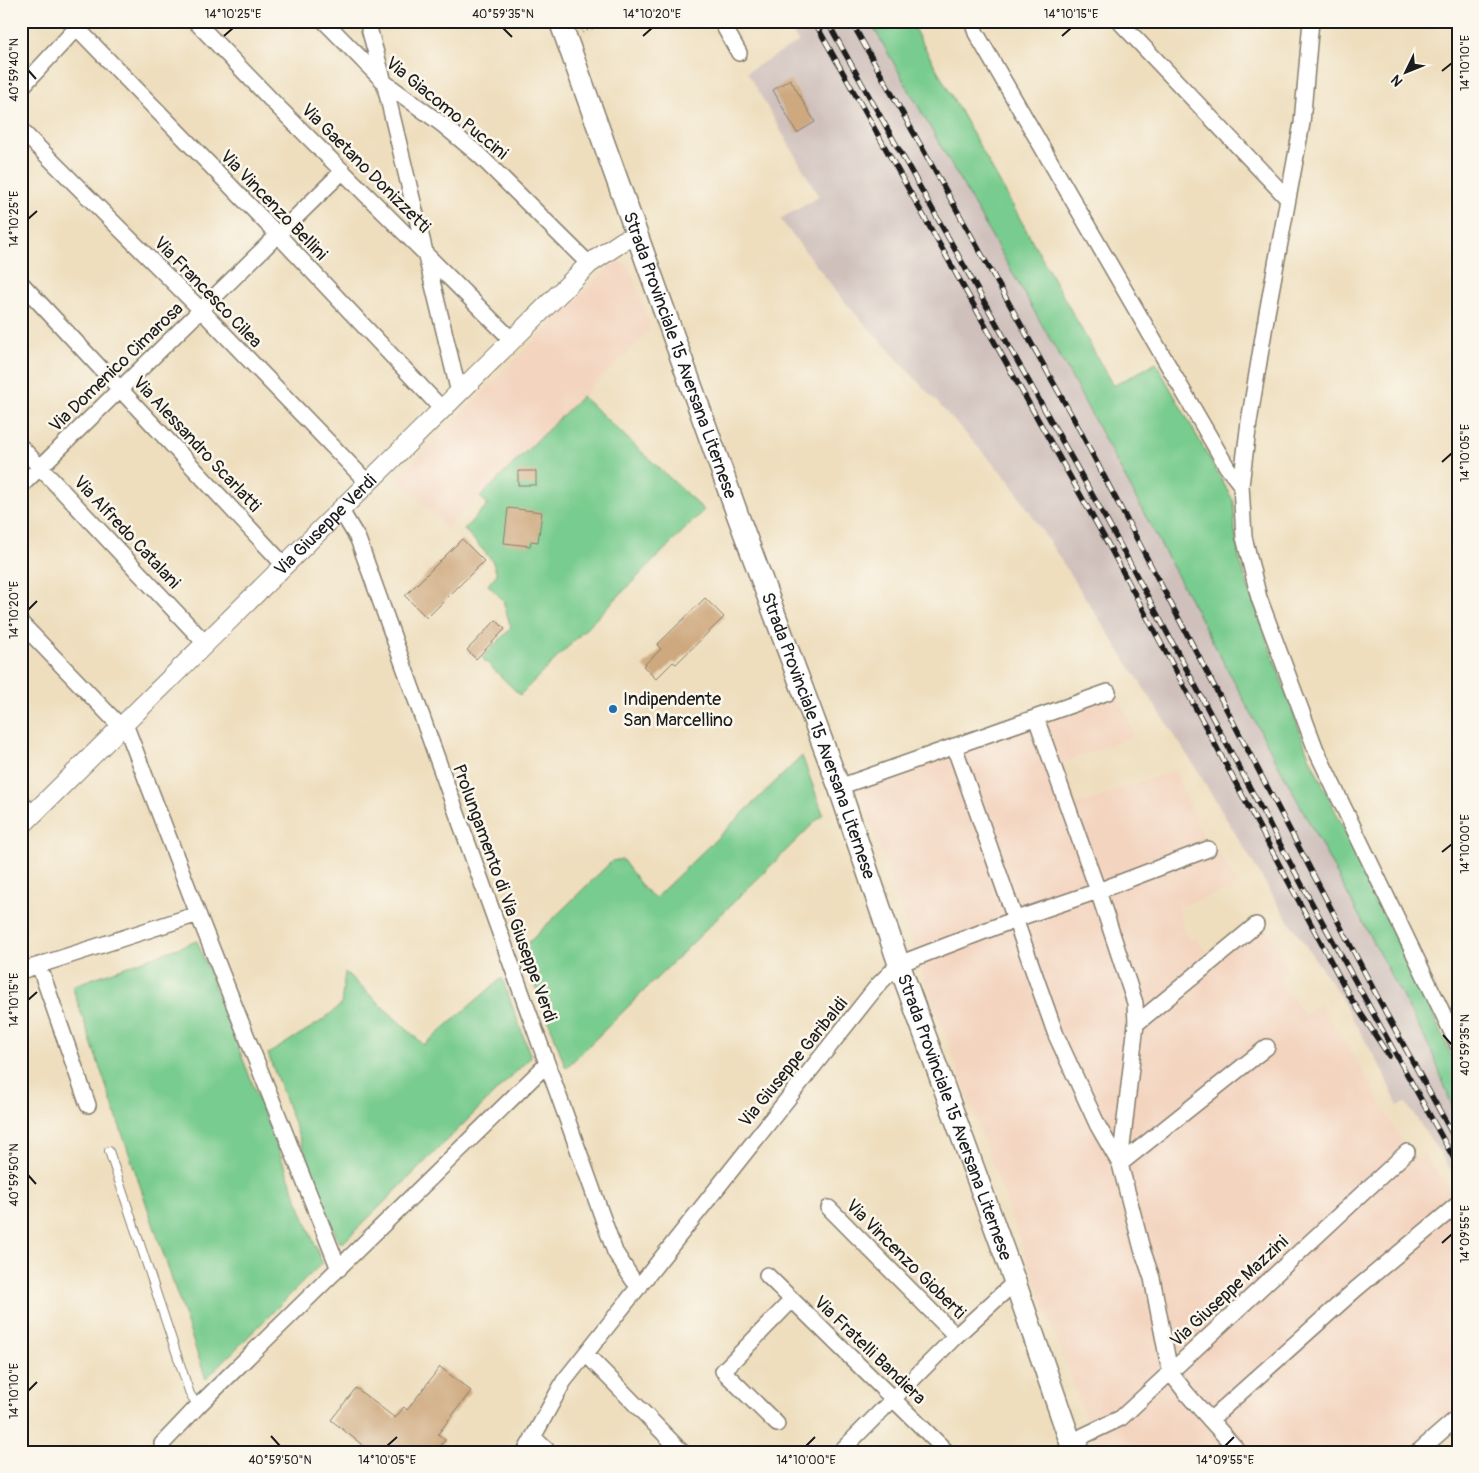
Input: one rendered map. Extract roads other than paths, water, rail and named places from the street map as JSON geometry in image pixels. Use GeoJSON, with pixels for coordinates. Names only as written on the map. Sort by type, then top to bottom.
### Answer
{"type":"FeatureCollection","features":[{"type":"Feature","properties":{"kind":"main road","name":"Strada Provinciale 15 Aversana Liternese"},"geometry":{"type":"LineString","coordinates":[[563,30],[742,526],[839,787],[899,964],[1015,1282],[1074,1452]]}},
{"type":"Feature","properties":{"kind":"street","name":"Via Gaetano Donizzetti"},"geometry":{"type":"LineString","coordinates":[[195,21],[278,107],[512,340]]}},
{"type":"Feature","properties":{"kind":"street","name":"Via Giacomo Puccini"},"geometry":{"type":"LineString","coordinates":[[324,21],[384,82],[443,125],[479,155],[589,264]]}},
{"type":"Feature","properties":{"kind":"street"},"geometry":{"type":"LineString","coordinates":[[367,21],[384,82],[459,393]]}},
{"type":"Feature","properties":{"kind":"street"},"geometry":{"type":"LineString","coordinates":[[721,21],[739,53]]}},
{"type":"Feature","properties":{"kind":"street"},"geometry":{"type":"LineString","coordinates":[[975,21],[973,24],[976,33],[1222,459],[1241,485]]}},
{"type":"Feature","properties":{"kind":"street"},"geometry":{"type":"LineString","coordinates":[[1119,21],[1288,199]]}},
{"type":"Feature","properties":{"kind":"street"},"geometry":{"type":"LineString","coordinates":[[1311,21],[1302,123],[1268,313],[1241,485],[1244,537],[1259,598],[1316,750],[1458,1045]]}},
{"type":"Feature","properties":{"kind":"street"},"geometry":{"type":"LineString","coordinates":[[21,88],[80,25]]}},
{"type":"Feature","properties":{"kind":"street","name":"Via Vincenzo Bellini"},"geometry":{"type":"LineString","coordinates":[[80,25],[442,409]]}},
{"type":"Feature","properties":{"kind":"street","name":"Via Francesco Cilea"},"geometry":{"type":"LineString","coordinates":[[21,130],[201,310],[368,483]]}},
{"type":"Feature","properties":{"kind":"street","name":"Via Domenico Cimarosa"},"geometry":{"type":"LineString","coordinates":[[21,486],[344,171]]}},
{"type":"Feature","properties":{"kind":"street","name":"Via Giuseppe Verdi"},"geometry":{"type":"LineString","coordinates":[[25,814],[123,726],[589,264],[624,241],[638,235]]}},
{"type":"Feature","properties":{"kind":"street","name":"Via Alessandro Scarlatti"},"geometry":{"type":"LineString","coordinates":[[21,283],[284,565]]}},
{"type":"Feature","properties":{"kind":"street","name":"Via Alfredo Catalani"},"geometry":{"type":"LineString","coordinates":[[21,447],[205,643]]}},
{"type":"Feature","properties":{"kind":"street","name":"Prolungamento di Via Giuseppe Verdi"},"geometry":{"type":"LineString","coordinates":[[340,509],[358,539],[615,1252],[633,1280],[640,1286]]}},
{"type":"Feature","properties":{"kind":"street"},"geometry":{"type":"LineString","coordinates":[[21,623],[123,726],[339,1269]]}},
{"type":"Feature","properties":{"kind":"street"},"geometry":{"type":"LineString","coordinates":[[839,787],[1108,692]]}},
{"type":"Feature","properties":{"kind":"street"},"geometry":{"type":"LineString","coordinates":[[1036,718],[1098,891],[1135,1003],[1136,1024],[1120,1164]]}},
{"type":"Feature","properties":{"kind":"street"},"geometry":{"type":"LineString","coordinates":[[954,746],[1056,1035],[1098,1126],[1120,1164],[1142,1249],[1152,1278],[1170,1372],[1239,1452]]}},
{"type":"Feature","properties":{"kind":"street","name":"Via Giuseppe Garibaldi"},"geometry":{"type":"LineString","coordinates":[[525,1452],[564,1381],[878,985],[899,964],[1208,849]]}},
{"type":"Feature","properties":{"kind":"street"},"geometry":{"type":"LineString","coordinates":[[21,971],[198,914]]}},
{"type":"Feature","properties":{"kind":"street"},"geometry":{"type":"LineString","coordinates":[[1136,1024],[1256,926]]}},
{"type":"Feature","properties":{"kind":"street"},"geometry":{"type":"LineString","coordinates":[[39,965],[88,1105]]}},
{"type":"Feature","properties":{"kind":"street"},"geometry":{"type":"LineString","coordinates":[[1120,1164],[1267,1047]]}},
{"type":"Feature","properties":{"kind":"street"},"geometry":{"type":"LineString","coordinates":[[162,1444],[198,1406],[547,1064]]}},
{"type":"Feature","properties":{"kind":"street","name":"Via Giuseppe Mazzini"},"geometry":{"type":"LineString","coordinates":[[1074,1452],[1083,1436],[1121,1418],[1407,1152]]}},
{"type":"Feature","properties":{"kind":"street"},"geometry":{"type":"LineString","coordinates":[[1210,1420],[1356,1289],[1458,1204]]}},
{"type":"Feature","properties":{"kind":"street","name":"Via Vincenzo Gioberti"},"geometry":{"type":"LineString","coordinates":[[829,1208],[956,1336]]}},
{"type":"Feature","properties":{"kind":"street","name":"Via Fratelli Bandiera"},"geometry":{"type":"LineString","coordinates":[[767,1275],[947,1452]]}},
{"type":"Feature","properties":{"kind":"street"},"geometry":{"type":"LineString","coordinates":[[840,1452],[956,1336],[1015,1282]]}},
{"type":"Feature","properties":{"kind":"street"},"geometry":{"type":"LineString","coordinates":[[777,1424],[723,1371],[792,1300]]}},
{"type":"Feature","properties":{"kind":"street"},"geometry":{"type":"LineString","coordinates":[[586,1354],[682,1452]]}},
{"type":"Feature","properties":{"kind":"street"},"geometry":{"type":"LineString","coordinates":[[1418,1452],[1458,1417]]}},
{"type":"Feature","properties":{"kind":"street"},"geometry":{"type":"LineString","coordinates":[[534,1436],[549,1452]]}},
{"type":"Feature","properties":{"kind":"lane"},"geometry":{"type":"LineString","coordinates":[[109,1151],[190,1394],[198,1406]]}},
{"type":"Feature","properties":{"kind":"railway"},"geometry":{"type":"LineString","coordinates":[[814,21],[1108,544],[1350,997],[1389,1056]]}},
{"type":"Feature","properties":{"kind":"railway"},"geometry":{"type":"LineString","coordinates":[[827,21],[1117,539],[1303,887],[1458,1166]]}},
{"type":"Feature","properties":{"kind":"railway"},"geometry":{"type":"LineString","coordinates":[[851,21],[1076,423],[1386,1013],[1458,1144]]}},
{"type":"Feature","properties":{"kind":"place","name":"Indipendente San Marcellino"},"geometry":{"type":"Point","coordinates":[613,709]}}]}
